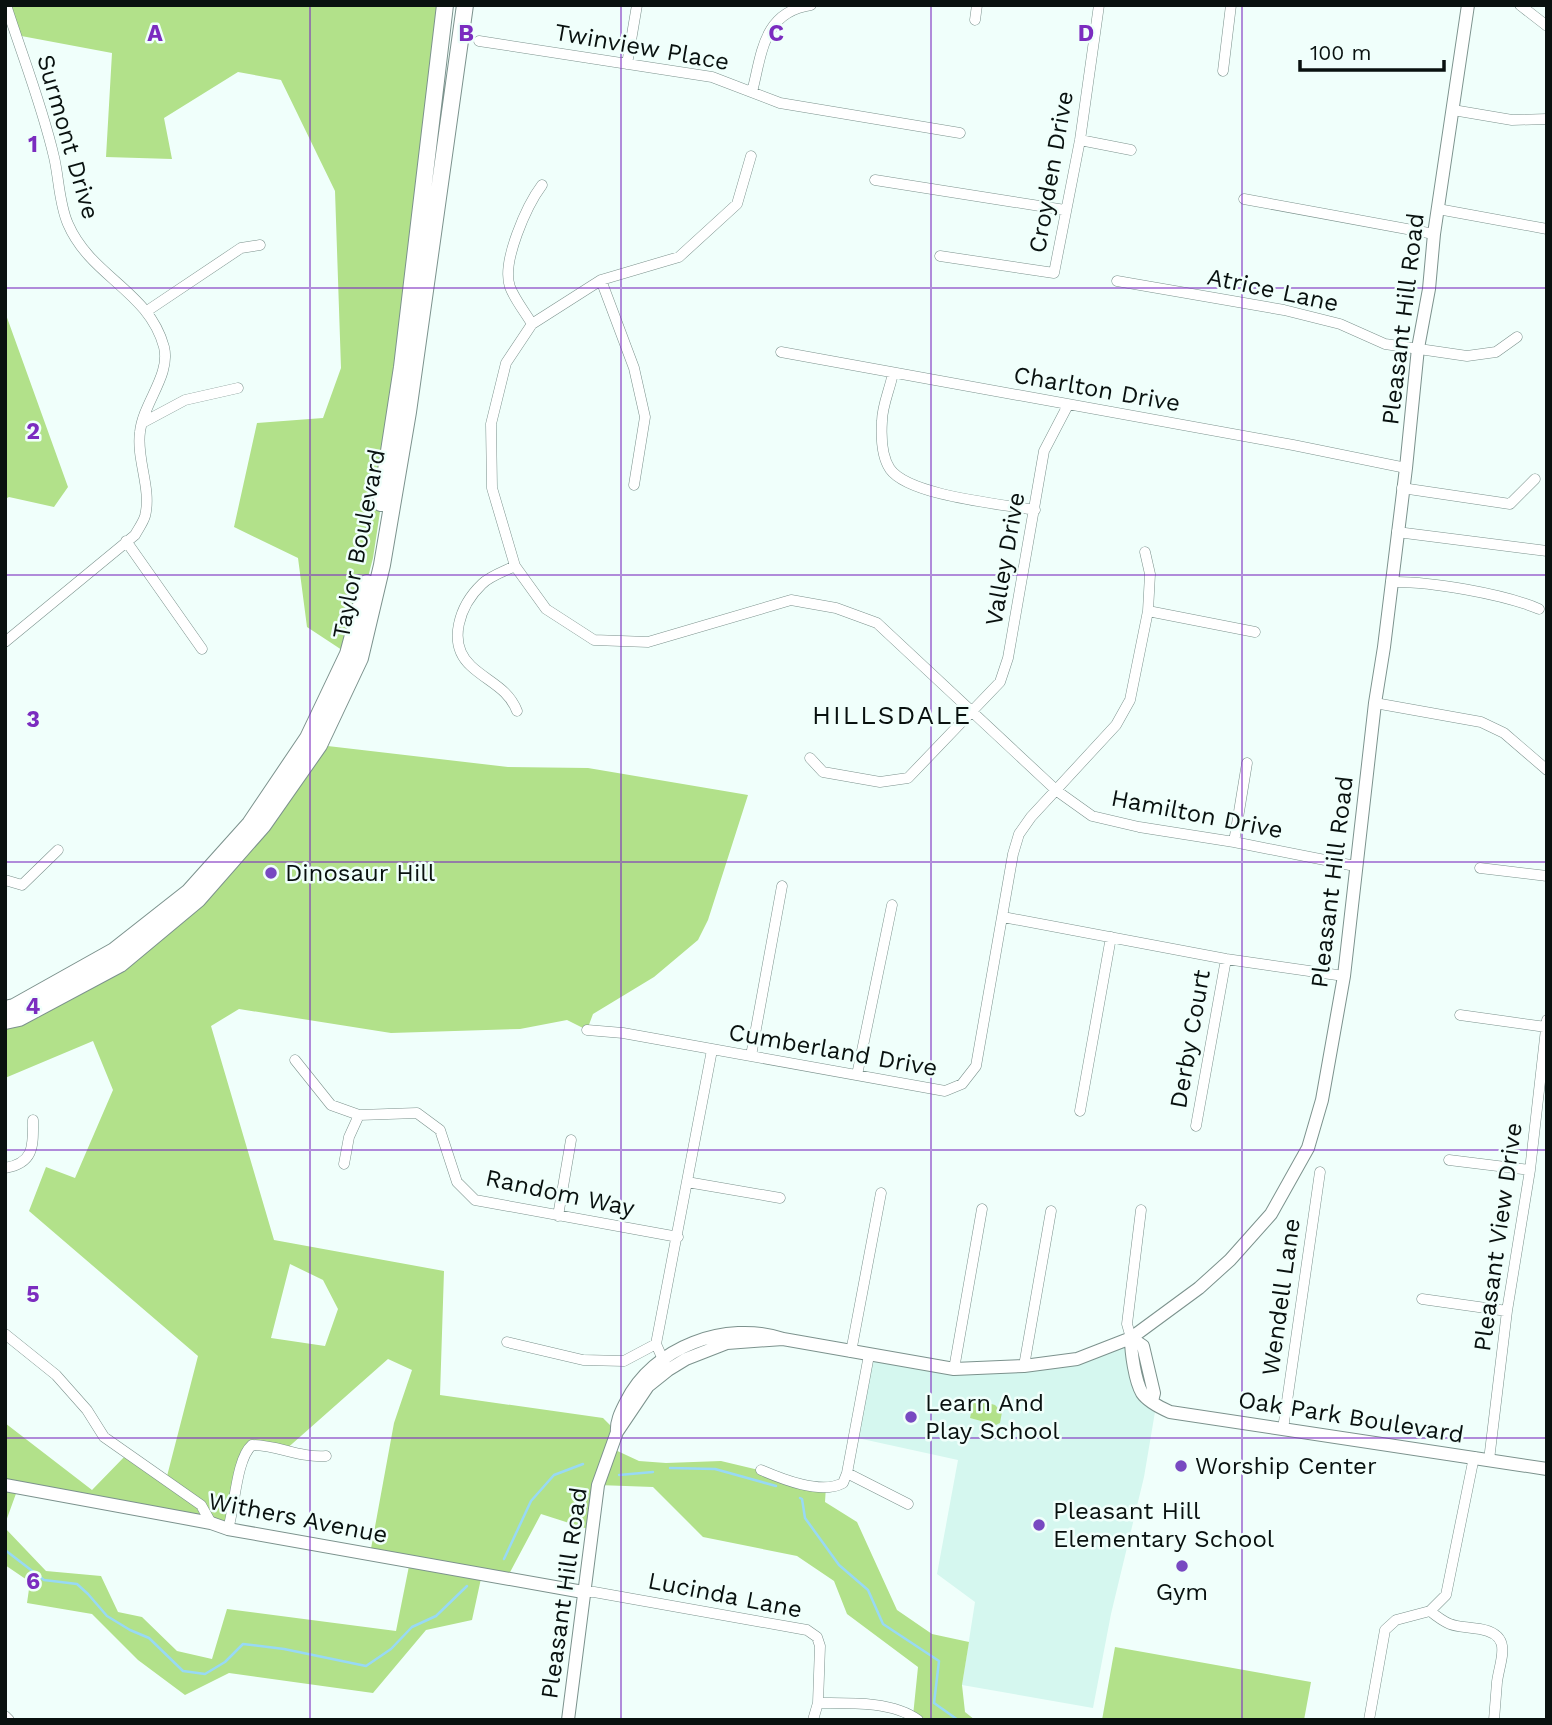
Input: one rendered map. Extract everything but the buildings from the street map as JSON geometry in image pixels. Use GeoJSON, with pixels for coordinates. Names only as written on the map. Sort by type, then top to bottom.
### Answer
{"type":"FeatureCollection","features":[{"type":"Feature","properties":{"kind":"main road","name":"Taylor Boulevard"},"geometry":{"type":"LineString","coordinates":[[5,1009],[14,1007],[114,951],[189,892],[250,824],[308,738],[348,654],[373,558],[402,366],[445,5]]}},
{"type":"Feature","properties":{"kind":"main road","name":"Taylor Boulevard"},"geometry":{"type":"LineString","coordinates":[[5,1021],[19,1018],[120,964],[198,900],[263,825],[319,745],[360,658],[382,565],[408,412],[465,5]]}},
{"type":"Feature","properties":{"kind":"street","name":"Surmont Drive"},"geometry":{"type":"LineString","coordinates":[[5,642],[135,535],[145,517],[147,503],[139,433],[147,403],[163,373],[165,350],[148,311],[82,249],[67,223],[51,145],[6,5]]}},
{"type":"Feature","properties":{"kind":"street"},"geometry":{"type":"LineString","coordinates":[[627,64],[637,5]]}},
{"type":"Feature","properties":{"kind":"street"},"geometry":{"type":"LineString","coordinates":[[752,92],[766,35],[782,14],[811,5]]}},
{"type":"Feature","properties":{"kind":"street"},"geometry":{"type":"LineString","coordinates":[[975,20],[978,5]]}},
{"type":"Feature","properties":{"kind":"street","name":"Croyden Drive"},"geometry":{"type":"LineString","coordinates":[[940,257],[1054,273],[1080,140],[1099,5]]}},
{"type":"Feature","properties":{"kind":"street"},"geometry":{"type":"LineString","coordinates":[[1223,71],[1231,5]]}},
{"type":"Feature","properties":{"kind":"street","name":"Pleasant Hill Road"},"geometry":{"type":"LineString","coordinates":[[568,1720],[598,1485],[617,1432],[641,1394],[665,1364],[727,1343],[783,1339],[954,1369],[1024,1366],[1077,1359],[1131,1338],[1199,1288],[1230,1260],[1271,1214],[1308,1148],[1322,1100],[1344,976],[1418,348],[1429,289],[1434,234],[1468,5]]}},
{"type":"Feature","properties":{"kind":"street"},"geometry":{"type":"LineString","coordinates":[[1521,5],[1547,26]]}},
{"type":"Feature","properties":{"kind":"street","name":"Twinview Place"},"geometry":{"type":"LineString","coordinates":[[478,41],[712,77],[780,103],[960,133]]}},
{"type":"Feature","properties":{"kind":"street"},"geometry":{"type":"LineString","coordinates":[[1453,110],[1512,120],[1547,119]]}},
{"type":"Feature","properties":{"kind":"street"},"geometry":{"type":"LineString","coordinates":[[1080,140],[1131,150]]}},
{"type":"Feature","properties":{"kind":"street","name":"Hamilton Drive"},"geometry":{"type":"LineString","coordinates":[[751,156],[737,205],[679,257],[601,280],[532,324],[506,363],[491,424],[492,488],[515,566],[546,609],[594,640],[648,642],[791,600],[836,608],[877,623],[1057,791],[1091,816],[1355,866]]}},
{"type":"Feature","properties":{"kind":"street"},"geometry":{"type":"LineString","coordinates":[[875,180],[1066,210]]}},
{"type":"Feature","properties":{"kind":"street"},"geometry":{"type":"LineString","coordinates":[[532,324],[509,284],[511,249],[530,201],[542,185]]}},
{"type":"Feature","properties":{"kind":"street"},"geometry":{"type":"LineString","coordinates":[[1244,199],[1434,234]]}},
{"type":"Feature","properties":{"kind":"street"},"geometry":{"type":"LineString","coordinates":[[1438,209],[1547,229]]}},
{"type":"Feature","properties":{"kind":"street"},"geometry":{"type":"LineString","coordinates":[[148,311],[241,248],[260,245]]}},
{"type":"Feature","properties":{"kind":"street"},"geometry":{"type":"LineString","coordinates":[[601,280],[634,368],[645,417],[634,485]]}},
{"type":"Feature","properties":{"kind":"street","name":"Atrice Lane"},"geometry":{"type":"LineString","coordinates":[[1117,281],[1284,310],[1340,324],[1385,344],[1467,356],[1496,352],[1517,337]]}},
{"type":"Feature","properties":{"kind":"street","name":"Charlton Drive"},"geometry":{"type":"LineString","coordinates":[[781,352],[1293,445],[1405,468]]}},
{"type":"Feature","properties":{"kind":"street"},"geometry":{"type":"LineString","coordinates":[[893,373],[881,420],[884,453],[890,469],[906,483],[931,492],[1035,510]]}},
{"type":"Feature","properties":{"kind":"street"},"geometry":{"type":"LineString","coordinates":[[142,423],[185,400],[238,388]]}},
{"type":"Feature","properties":{"kind":"street","name":"Valley Drive"},"geometry":{"type":"LineString","coordinates":[[810,758],[823,772],[880,782],[908,778],[1000,682],[1008,658],[1044,451],[1069,405]]}},
{"type":"Feature","properties":{"kind":"street"},"geometry":{"type":"LineString","coordinates":[[1402,488],[1510,504],[1535,479]]}},
{"type":"Feature","properties":{"kind":"street"},"geometry":{"type":"LineString","coordinates":[[1397,532],[1547,551]]}},
{"type":"Feature","properties":{"kind":"street"},"geometry":{"type":"LineString","coordinates":[[126,541],[202,649]]}},
{"type":"Feature","properties":{"kind":"street","name":"Cumberland Drive"},"geometry":{"type":"LineString","coordinates":[[656,1344],[712,1050],[945,1091],[962,1084],[976,1066],[1013,854],[1019,834],[1031,817],[1116,725],[1130,699],[1148,611],[1150,574],[1145,552]]}},
{"type":"Feature","properties":{"kind":"street"},"geometry":{"type":"LineString","coordinates":[[515,566],[483,583],[470,598],[458,621],[458,646],[469,665],[511,697],[517,711]]}},
{"type":"Feature","properties":{"kind":"street"},"geometry":{"type":"LineString","coordinates":[[1391,582],[1414,581],[1521,602],[1539,609]]}},
{"type":"Feature","properties":{"kind":"street"},"geometry":{"type":"LineString","coordinates":[[1148,611],[1255,632]]}},
{"type":"Feature","properties":{"kind":"street"},"geometry":{"type":"LineString","coordinates":[[1374,704],[1481,722],[1504,733],[1547,770]]}},
{"type":"Feature","properties":{"kind":"street"},"geometry":{"type":"LineString","coordinates":[[1234,842],[1247,763]]}},
{"type":"Feature","properties":{"kind":"street"},"geometry":{"type":"LineString","coordinates":[[5,880],[22,885],[58,850]]}},
{"type":"Feature","properties":{"kind":"street"},"geometry":{"type":"LineString","coordinates":[[1480,868],[1547,877]]}},
{"type":"Feature","properties":{"kind":"street"},"geometry":{"type":"LineString","coordinates":[[751,1056],[782,886]]}},
{"type":"Feature","properties":{"kind":"street"},"geometry":{"type":"LineString","coordinates":[[857,1074],[892,905]]}},
{"type":"Feature","properties":{"kind":"street"},"geometry":{"type":"LineString","coordinates":[[1003,917],[1226,959],[1344,976]]}},
{"type":"Feature","properties":{"kind":"street"},"geometry":{"type":"LineString","coordinates":[[1080,1111],[1111,937]]}},
{"type":"Feature","properties":{"kind":"street","name":"Derby Court"},"geometry":{"type":"LineString","coordinates":[[1196,1126],[1226,959]]}},
{"type":"Feature","properties":{"kind":"street"},"geometry":{"type":"LineString","coordinates":[[1461,1016],[1546,1024]]}},
{"type":"Feature","properties":{"kind":"street","name":"Pleasant View Drive"},"geometry":{"type":"LineString","coordinates":[[1489,1460],[1507,1311],[1531,1170],[1546,1024]]}},
{"type":"Feature","properties":{"kind":"street"},"geometry":{"type":"LineString","coordinates":[[587,1030],[622,1032],[712,1050]]}},
{"type":"Feature","properties":{"kind":"street","name":"Random Way"},"geometry":{"type":"LineString","coordinates":[[295,1060],[331,1105],[359,1115],[417,1113],[440,1130],[457,1182],[475,1200],[678,1237]]}},
{"type":"Feature","properties":{"kind":"street"},"geometry":{"type":"LineString","coordinates":[[344,1164],[349,1137],[359,1115]]}},
{"type":"Feature","properties":{"kind":"street"},"geometry":{"type":"LineString","coordinates":[[5,1168],[28,1158],[34,1147],[33,1120]]}},
{"type":"Feature","properties":{"kind":"street"},"geometry":{"type":"LineString","coordinates":[[558,1216],[571,1139]]}},
{"type":"Feature","properties":{"kind":"street"},"geometry":{"type":"LineString","coordinates":[[1449,1160],[1531,1170]]}},
{"type":"Feature","properties":{"kind":"street","name":"Wendell Lane"},"geometry":{"type":"LineString","coordinates":[[1283,1429],[1320,1172]]}},
{"type":"Feature","properties":{"kind":"street"},"geometry":{"type":"LineString","coordinates":[[687,1182],[780,1198]]}},
{"type":"Feature","properties":{"kind":"street"},"geometry":{"type":"LineString","coordinates":[[851,1352],[881,1192]]}},
{"type":"Feature","properties":{"kind":"street"},"geometry":{"type":"LineString","coordinates":[[954,1369],[982,1209]]}},
{"type":"Feature","properties":{"kind":"street"},"geometry":{"type":"LineString","coordinates":[[1131,1338],[1127,1324],[1141,1210]]}},
{"type":"Feature","properties":{"kind":"street"},"geometry":{"type":"LineString","coordinates":[[1024,1366],[1051,1212]]}},
{"type":"Feature","properties":{"kind":"street"},"geometry":{"type":"LineString","coordinates":[[1422,1299],[1507,1311]]}},
{"type":"Feature","properties":{"kind":"street"},"geometry":{"type":"LineString","coordinates":[[5,1334],[56,1375],[87,1410],[104,1437],[201,1505],[211,1522]]}},
{"type":"Feature","properties":{"kind":"street","name":"Oak Park Boulevard"},"geometry":{"type":"LineString","coordinates":[[1131,1338],[1143,1346],[1154,1393],[1152,1401],[1156,1406],[1170,1412],[1547,1469]]}},
{"type":"Feature","properties":{"kind":"street"},"geometry":{"type":"LineString","coordinates":[[507,1342],[583,1360],[624,1361],[656,1344],[665,1364]]}},
{"type":"Feature","properties":{"kind":"street"},"geometry":{"type":"LineString","coordinates":[[761,1471],[794,1484],[836,1487],[843,1483],[869,1355]]}},
{"type":"Feature","properties":{"kind":"street"},"geometry":{"type":"LineString","coordinates":[[228,1528],[241,1465],[246,1451],[252,1445],[265,1445],[308,1457],[326,1456]]}},
{"type":"Feature","properties":{"kind":"street"},"geometry":{"type":"LineString","coordinates":[[1369,1720],[1385,1630],[1396,1620],[1430,1612],[1446,1595],[1474,1457]]}},
{"type":"Feature","properties":{"kind":"street"},"geometry":{"type":"LineString","coordinates":[[846,1473],[908,1504]]}},
{"type":"Feature","properties":{"kind":"street","name":"Withers Avenue"},"geometry":{"type":"LineString","coordinates":[[5,1485],[583,1592]]}},
{"type":"Feature","properties":{"kind":"street","name":"Lucinda Lane"},"geometry":{"type":"LineString","coordinates":[[583,1592],[807,1630],[817,1637],[820,1646],[818,1703],[813,1720]]}},
{"type":"Feature","properties":{"kind":"street"},"geometry":{"type":"LineString","coordinates":[[1430,1612],[1447,1624],[1483,1630],[1494,1634],[1501,1641],[1503,1650],[1497,1679],[1494,1720]]}},
{"type":"Feature","properties":{"kind":"street"},"geometry":{"type":"LineString","coordinates":[[818,1703],[863,1703],[905,1713],[918,1720]]}},
{"type":"Feature","properties":{"kind":"street"},"geometry":{"type":"LineString","coordinates":[[5,1716],[9,1720]]}},
{"type":"Feature","properties":{"kind":"shaded area","name":"Pleasant Hill Elementary School"},"geometry":{"type":"Polygon","coordinates":[[[1131,1338],[1143,1394],[1156,1406],[1144,1477],[1111,1614],[1093,1708],[962,1685],[975,1602],[937,1574],[958,1460],[853,1437],[872,1357],[954,1369],[1077,1359],[1131,1338]]]}},
{"type":"Feature","properties":{"kind":"green space"},"geometry":{"type":"Polygon","coordinates":[[[6,5],[445,5],[402,367],[373,558],[348,654],[307,627],[298,558],[234,527],[257,423],[323,418],[341,368],[335,191],[281,80],[238,72],[164,118],[172,159],[106,157],[112,53],[16,35],[6,5]]]}},
{"type":"Feature","properties":{"kind":"green space"},"geometry":{"type":"Polygon","coordinates":[[[5,312],[68,487],[54,507],[9,497],[5,499],[5,312]]]}},
{"type":"Feature","properties":{"kind":"green space"},"geometry":{"type":"Polygon","coordinates":[[[319,745],[508,767],[588,768],[748,795],[708,920],[698,940],[654,977],[593,1014],[587,1030],[567,1020],[520,1029],[391,1033],[239,1009],[211,1026],[274,1240],[444,1271],[440,1395],[603,1418],[617,1432],[611,1448],[639,1461],[721,1461],[826,1486],[825,1502],[857,1522],[897,1610],[932,1634],[969,1642],[962,1685],[965,1712],[975,1720],[922,1720],[913,1716],[918,1667],[847,1614],[834,1581],[797,1556],[703,1537],[653,1487],[598,1485],[591,1530],[541,1514],[507,1578],[482,1574],[472,1620],[426,1630],[373,1693],[229,1673],[185,1695],[138,1660],[92,1614],[27,1603],[30,1582],[5,1565],[5,1528],[46,1571],[101,1576],[118,1612],[142,1617],[177,1651],[212,1659],[227,1609],[396,1631],[410,1561],[370,1554],[394,1423],[412,1370],[388,1359],[284,1451],[265,1445],[246,1451],[228,1529],[18,1488],[5,1524],[5,1423],[92,1490],[128,1453],[166,1480],[198,1356],[29,1211],[46,1167],[75,1178],[113,1090],[93,1041],[5,1078],[5,1021],[120,964],[319,745]],[[290,1264],[271,1338],[325,1346],[338,1309],[323,1280],[290,1264]]]}},
{"type":"Feature","properties":{"kind":"green space"},"geometry":{"type":"Polygon","coordinates":[[[974,1399],[995,1405],[1002,1412],[1000,1423],[996,1425],[970,1418],[970,1403],[974,1399]]]}},
{"type":"Feature","properties":{"kind":"green space"},"geometry":{"type":"Polygon","coordinates":[[[1115,1647],[1311,1682],[1304,1720],[1102,1720],[1115,1647]]]}},
{"type":"Feature","properties":{"kind":"waterway"},"geometry":{"type":"LineString","coordinates":[[504,1559],[531,1501],[554,1475],[583,1464]]}},
{"type":"Feature","properties":{"kind":"waterway"},"geometry":{"type":"LineString","coordinates":[[670,1468],[715,1469],[776,1486]]}},
{"type":"Feature","properties":{"kind":"waterway"},"geometry":{"type":"LineString","coordinates":[[619,1475],[653,1472]]}},
{"type":"Feature","properties":{"kind":"waterway"},"geometry":{"type":"LineString","coordinates":[[800,1498],[805,1518],[839,1565],[868,1590],[883,1624],[939,1661],[934,1703],[958,1720]]}},
{"type":"Feature","properties":{"kind":"waterway"},"geometry":{"type":"LineString","coordinates":[[5,1550],[44,1580],[77,1584],[107,1616],[149,1638],[183,1671],[205,1674],[225,1662],[243,1644],[284,1649],[366,1666],[391,1649],[412,1627],[436,1616],[467,1586]]}},
{"type":"Feature","properties":{"kind":"place","name":"Dinosaur Hill"},"geometry":{"type":"Point","coordinates":[271,873]}},
{"type":"Feature","properties":{"kind":"place","name":"Learn And Play School"},"geometry":{"type":"Point","coordinates":[911,1417]}},
{"type":"Feature","properties":{"kind":"place","name":"Worship Center"},"geometry":{"type":"Point","coordinates":[1181,1466]}},
{"type":"Feature","properties":{"kind":"place","name":"Pleasant Hill Elementary School"},"geometry":{"type":"Point","coordinates":[1039,1525]}},
{"type":"Feature","properties":{"kind":"place","name":"Gym"},"geometry":{"type":"Point","coordinates":[1182,1566]}},
{"type":"Feature","properties":{"kind":"district","name":"HILLSDALE"},"geometry":{"type":"Point","coordinates":[892,715]}}]}
